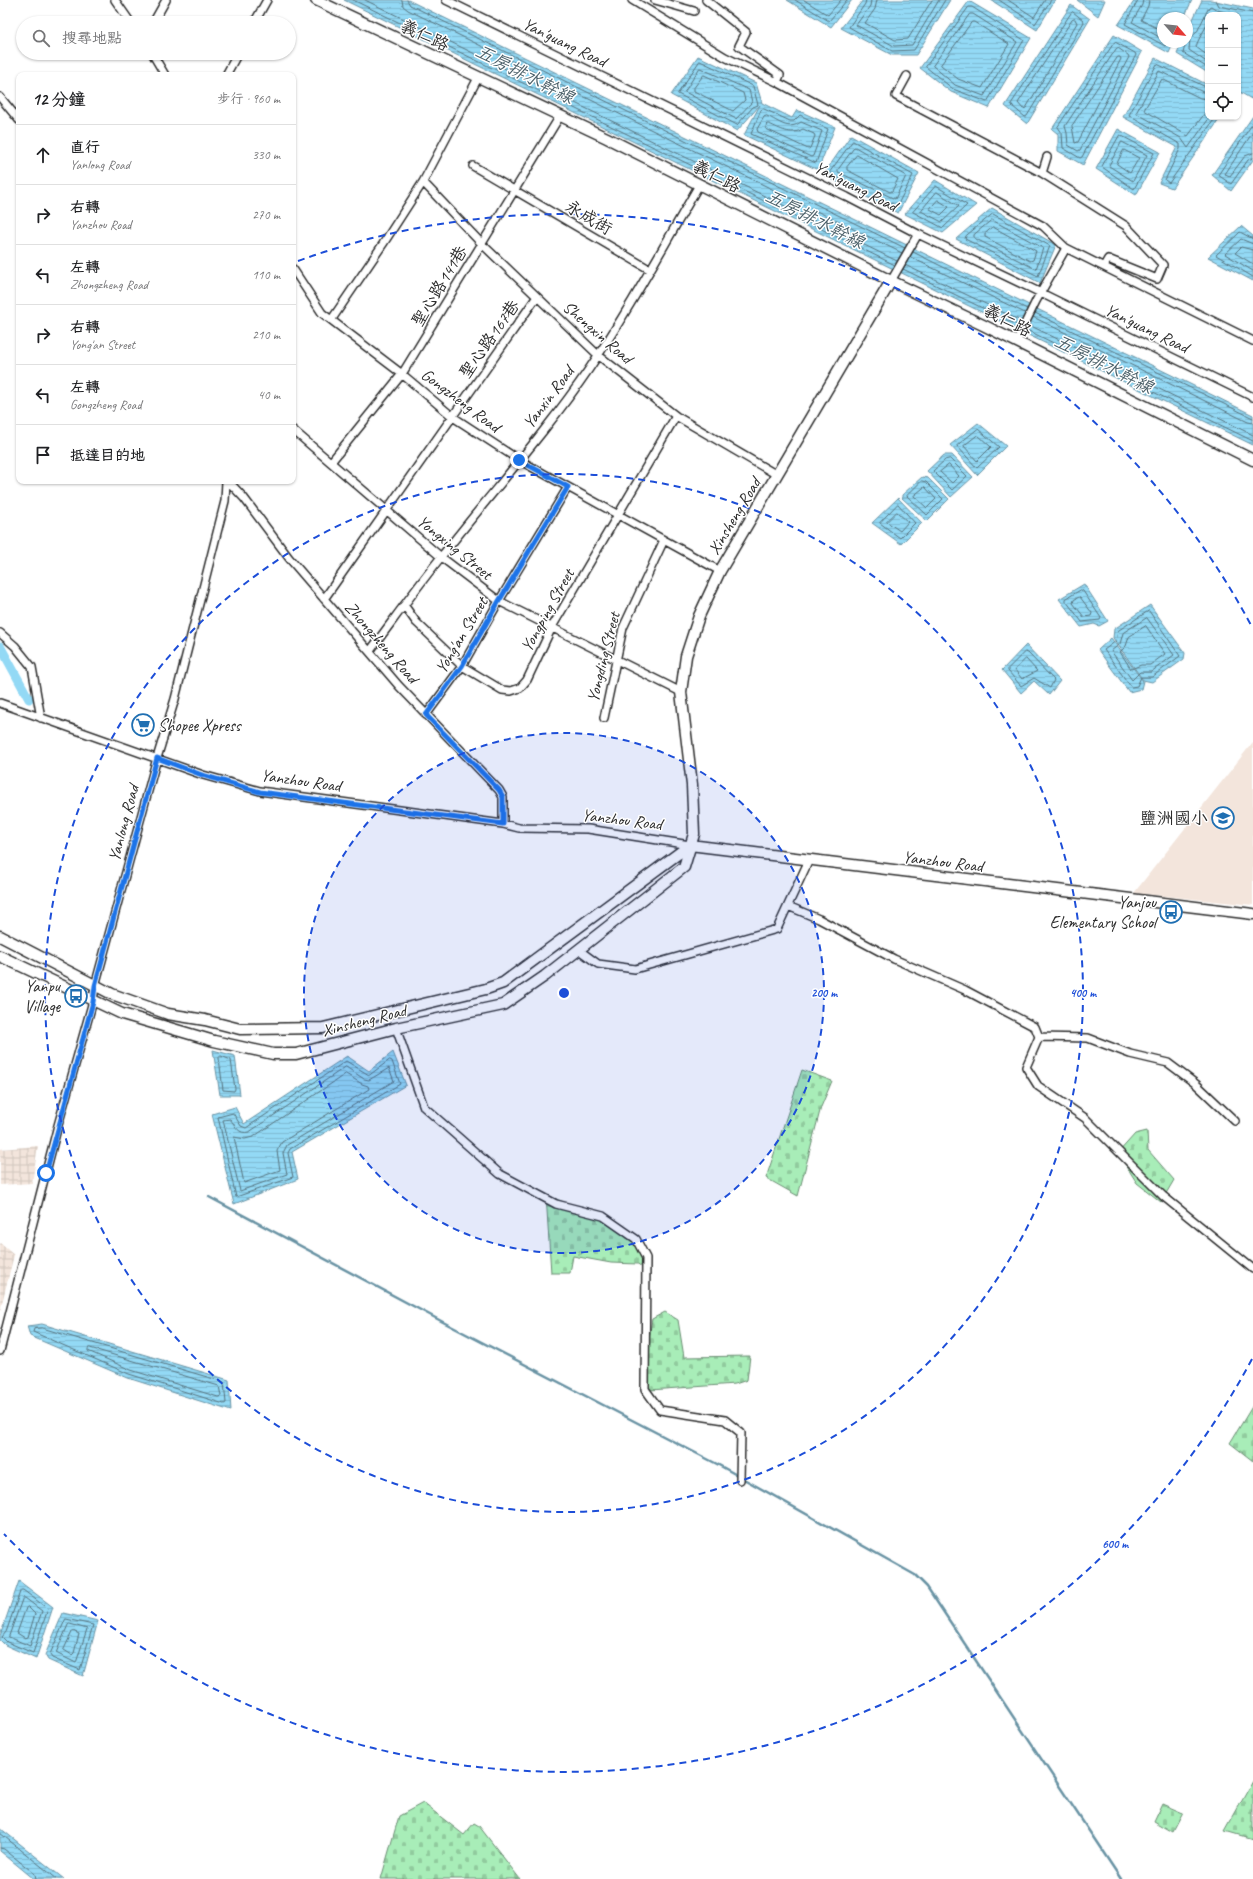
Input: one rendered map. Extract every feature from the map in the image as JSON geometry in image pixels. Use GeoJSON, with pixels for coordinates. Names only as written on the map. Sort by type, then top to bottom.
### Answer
{"type":"FeatureCollection","features":[{"type":"Feature","properties":{"kind":"street"},"geometry":{"type":"LineString","coordinates":[[115,0],[127,16]]}},
{"type":"Feature","properties":{"kind":"street"},"geometry":{"type":"LineString","coordinates":[[157,16],[166,0]]}},
{"type":"Feature","properties":{"kind":"street"},"geometry":{"type":"LineString","coordinates":[[258,16],[267,0]]}},
{"type":"Feature","properties":{"kind":"street","name":"義仁路"},"geometry":{"type":"LineString","coordinates":[[316,0],[607,138],[890,281],[1017,339],[1253,460]]}},
{"type":"Feature","properties":{"kind":"street","name":"Yan'guang Road"},"geometry":{"type":"LineString","coordinates":[[446,0],[847,197],[918,234],[1253,397]]}},
{"type":"Feature","properties":{"kind":"street"},"geometry":{"type":"LineString","coordinates":[[632,0],[725,57],[777,82],[1043,226],[1066,248],[1253,341]]}},
{"type":"Feature","properties":{"kind":"street"},"geometry":{"type":"LineString","coordinates":[[655,0],[694,11]]}},
{"type":"Feature","properties":{"kind":"street"},"geometry":{"type":"LineString","coordinates":[[706,0],[746,32],[739,46],[780,75],[777,82]]}},
{"type":"Feature","properties":{"kind":"street"},"geometry":{"type":"LineString","coordinates":[[156,60],[163,72]]}},
{"type":"Feature","properties":{"kind":"street"},"geometry":{"type":"LineString","coordinates":[[228,72],[234,60]]}},
{"type":"Feature","properties":{"kind":"street"},"geometry":{"type":"LineString","coordinates":[[907,76],[896,96],[1042,173],[1126,226],[1163,265],[1157,279],[1108,259],[1104,266]]}},
{"type":"Feature","properties":{"kind":"street"},"geometry":{"type":"LineString","coordinates":[[332,319],[423,182],[478,78]]}},
{"type":"Feature","properties":{"kind":"street"},"geometry":{"type":"LineString","coordinates":[[0,97],[16,116]]}},
{"type":"Feature","properties":{"kind":"street","name":"聖心路141巷"},"geometry":{"type":"LineString","coordinates":[[331,462],[402,374],[560,116]]}},
{"type":"Feature","properties":{"kind":"street"},"geometry":{"type":"LineString","coordinates":[[1042,173],[1047,157]]}},
{"type":"Feature","properties":{"kind":"street","name":"永成街"},"geometry":{"type":"LineString","coordinates":[[473,166],[649,269]]}},
{"type":"Feature","properties":{"kind":"street","name":"Shengxin Road"},"geometry":{"type":"LineString","coordinates":[[423,182],[536,298],[598,354],[676,416],[777,475]]}},
{"type":"Feature","properties":{"kind":"street","name":"Yanxin Road"},"geometry":{"type":"LineString","coordinates":[[370,650],[441,557],[519,460],[598,354],[627,312],[649,269],[699,185]]}},
{"type":"Feature","properties":{"kind":"street","name":"Xinsheng Road"},"geometry":{"type":"LineString","coordinates":[[0,956],[93,1002],[122,1014],[214,1041],[273,1054],[296,1054],[396,1028],[503,1005],[579,950],[684,867],[694,834],[692,785],[681,692],[686,656],[699,616],[720,571],[918,234]]}},
{"type":"Feature","properties":{"kind":"street"},"geometry":{"type":"LineString","coordinates":[[1017,339],[1036,301],[1066,248]]}},
{"type":"Feature","properties":{"kind":"street","name":"Gongzheng Road"},"geometry":{"type":"LineString","coordinates":[[296,274],[322,313],[332,319],[402,374],[453,417],[519,460],[720,571]]}},
{"type":"Feature","properties":{"kind":"street","name":"聖心路167巷"},"geometry":{"type":"LineString","coordinates":[[324,599],[536,298]]}},
{"type":"Feature","properties":{"kind":"street","name":"Yongping Street"},"geometry":{"type":"LineString","coordinates":[[404,605],[416,622],[462,666],[502,690],[511,691],[520,688],[527,680],[552,627],[676,416]]}},
{"type":"Feature","properties":{"kind":"street","name":"Yongxing Street"},"geometry":{"type":"LineString","coordinates":[[296,433],[441,557],[499,601],[681,692]]}},
{"type":"Feature","properties":{"kind":"street","name":"Yanlong Road"},"geometry":{"type":"LineString","coordinates":[[0,1351],[46,1173],[93,1002],[95,986],[157,758],[175,699],[225,501],[227,484]]}},
{"type":"Feature","properties":{"kind":"street","name":"Zhongzheng Road"},"geometry":{"type":"LineString","coordinates":[[230,484],[244,498],[289,558],[370,650],[399,686],[499,790],[503,797],[503,824]]}},
{"type":"Feature","properties":{"kind":"street","name":"Yong'an Street"},"geometry":{"type":"LineString","coordinates":[[426,715],[462,666],[499,601],[568,487]]}},
{"type":"Feature","properties":{"kind":"street","name":"Yongding Street"},"geometry":{"type":"LineString","coordinates":[[604,718],[615,660],[623,628],[664,540]]}},
{"type":"Feature","properties":{"kind":"street"},"geometry":{"type":"LineString","coordinates":[[0,634],[15,646],[32,668],[41,718]]}},
{"type":"Feature","properties":{"kind":"street","name":"Yanzhou Road"},"geometry":{"type":"LineString","coordinates":[[0,703],[202,775],[260,792],[503,824],[519,828],[588,829],[690,845],[1253,914]]}},
{"type":"Feature","properties":{"kind":"street","name":"Xinsheng Road"},"geometry":{"type":"LineString","coordinates":[[0,936],[95,986],[168,1014],[205,1020],[240,1029],[323,1028],[486,989],[503,983],[690,845]]}},
{"type":"Feature","properties":{"kind":"street"},"geometry":{"type":"LineString","coordinates":[[579,950],[598,964],[635,969],[776,929],[809,860]]}},
{"type":"Feature","properties":{"kind":"street"},"geometry":{"type":"LineString","coordinates":[[788,906],[819,920],[894,959],[965,990],[1035,1026],[1038,1037],[1026,1067],[1038,1086],[1085,1118],[1163,1196],[1253,1269]]}},
{"type":"Feature","properties":{"kind":"street"},"geometry":{"type":"LineString","coordinates":[[396,1028],[424,1107],[500,1174],[556,1204],[603,1216],[636,1238],[646,1258],[645,1389],[660,1410],[725,1420],[742,1433],[740,1480]]}},
{"type":"Feature","properties":{"kind":"street"},"geometry":{"type":"LineString","coordinates":[[1038,1037],[1088,1038],[1130,1054],[1168,1062],[1196,1084],[1235,1121]]}},
{"type":"Feature","properties":{"kind":"shaded area","name":"鹽洲國小"},"geometry":{"type":"Polygon","coordinates":[[[1253,742],[1253,905],[1134,893],[1253,742]]]}},
{"type":"Feature","properties":{"kind":"shaded area"},"geometry":{"type":"Polygon","coordinates":[[[38,1146],[32,1183],[0,1185],[0,1149],[38,1146]]]}},
{"type":"Feature","properties":{"kind":"shaded area"},"geometry":{"type":"Polygon","coordinates":[[[0,1243],[14,1255],[0,1311],[0,1243]]]}},
{"type":"Feature","properties":{"kind":"green space"},"geometry":{"type":"Polygon","coordinates":[[[802,1070],[832,1081],[821,1107],[798,1196],[766,1178],[802,1070]]]}},
{"type":"Feature","properties":{"kind":"green space"},"geometry":{"type":"Polygon","coordinates":[[[1147,1131],[1148,1150],[1174,1180],[1161,1202],[1137,1183],[1118,1153],[1135,1134],[1147,1131]]]}},
{"type":"Feature","properties":{"kind":"green space"},"geometry":{"type":"Polygon","coordinates":[[[546,1195],[612,1221],[639,1238],[649,1273],[638,1264],[611,1263],[573,1256],[570,1273],[551,1273],[546,1195]]]}},
{"type":"Feature","properties":{"kind":"green space"},"geometry":{"type":"Polygon","coordinates":[[[665,1312],[678,1320],[684,1357],[750,1356],[747,1380],[735,1384],[650,1390],[646,1360],[652,1319],[665,1312]]]}},
{"type":"Feature","properties":{"kind":"green space"},"geometry":{"type":"Polygon","coordinates":[[[1253,1405],[1253,1461],[1230,1443],[1253,1405]]]}},
{"type":"Feature","properties":{"kind":"green space"},"geometry":{"type":"Polygon","coordinates":[[[1253,1781],[1253,1839],[1225,1831],[1253,1781]]]}},
{"type":"Feature","properties":{"kind":"green space"},"geometry":{"type":"Polygon","coordinates":[[[423,1803],[464,1835],[474,1823],[479,1826],[520,1879],[381,1879],[399,1816],[423,1803]]]}},
{"type":"Feature","properties":{"kind":"green space"},"geometry":{"type":"Polygon","coordinates":[[[1162,1804],[1183,1813],[1173,1832],[1154,1821],[1162,1804]]]}},
{"type":"Feature","properties":{"kind":"water","name":"五房排水幹線"},"geometry":{"type":"Polygon","coordinates":[[[344,0],[408,0],[1253,415],[1253,445],[344,0]]]}},
{"type":"Feature","properties":{"kind":"water"},"geometry":{"type":"Polygon","coordinates":[[[787,0],[852,0],[831,27],[787,0]]]}},
{"type":"Feature","properties":{"kind":"water"},"geometry":{"type":"Polygon","coordinates":[[[863,0],[950,0],[916,55],[892,55],[841,28],[863,0]]]}},
{"type":"Feature","properties":{"kind":"water"},"geometry":{"type":"Polygon","coordinates":[[[991,0],[1055,0],[1037,30],[991,0]]]}},
{"type":"Feature","properties":{"kind":"water"},"geometry":{"type":"Polygon","coordinates":[[[1077,0],[1105,0],[1098,16],[1077,0]]]}},
{"type":"Feature","properties":{"kind":"water"},"geometry":{"type":"Polygon","coordinates":[[[1135,0],[1192,0],[1187,12],[1157,12],[1157,46],[1118,25],[1135,0]]]}},
{"type":"Feature","properties":{"kind":"water"},"geometry":{"type":"Polygon","coordinates":[[[1202,0],[1211,0],[1253,9],[1253,100],[1241,93],[1241,12],[1205,12],[1205,71],[1177,54],[1180,48],[1193,48],[1193,19],[1202,0]]]}},
{"type":"Feature","properties":{"kind":"water"},"geometry":{"type":"Polygon","coordinates":[[[969,1],[1031,38],[989,108],[951,92],[920,68],[969,1]]]}},
{"type":"Feature","properties":{"kind":"water"},"geometry":{"type":"Polygon","coordinates":[[[1071,5],[1090,19],[1027,124],[1005,106],[1071,5]]]}},
{"type":"Feature","properties":{"kind":"water"},"geometry":{"type":"Polygon","coordinates":[[[1114,35],[1142,52],[1083,165],[1058,151],[1058,134],[1052,129],[1114,35]]]}},
{"type":"Feature","properties":{"kind":"water"},"geometry":{"type":"Polygon","coordinates":[[[1160,48],[1171,48],[1169,53],[1160,48]]]}},
{"type":"Feature","properties":{"kind":"water"},"geometry":{"type":"Polygon","coordinates":[[[698,56],[756,83],[762,103],[792,118],[797,110],[835,127],[818,170],[744,135],[760,105],[737,131],[671,95],[698,56]]]}},
{"type":"Feature","properties":{"kind":"water"},"geometry":{"type":"Polygon","coordinates":[[[1155,58],[1205,83],[1205,120],[1219,120],[1172,188],[1159,183],[1177,147],[1123,117],[1155,58]]]}},
{"type":"Feature","properties":{"kind":"water"},"geometry":{"type":"Polygon","coordinates":[[[1253,116],[1253,160],[1231,191],[1212,175],[1253,116]]]}},
{"type":"Feature","properties":{"kind":"water"},"geometry":{"type":"Polygon","coordinates":[[[1118,129],[1160,152],[1136,195],[1096,169],[1118,129]]]}},
{"type":"Feature","properties":{"kind":"water"},"geometry":{"type":"Polygon","coordinates":[[[851,135],[919,173],[898,213],[823,175],[851,135]]]}},
{"type":"Feature","properties":{"kind":"water"},"geometry":{"type":"Polygon","coordinates":[[[935,180],[976,205],[943,233],[905,214],[935,180]]]}},
{"type":"Feature","properties":{"kind":"water"},"geometry":{"type":"Polygon","coordinates":[[[992,208],[1056,245],[1040,283],[956,239],[992,208]]]}},
{"type":"Feature","properties":{"kind":"water"},"geometry":{"type":"Polygon","coordinates":[[[1241,226],[1253,236],[1253,281],[1208,257],[1241,226]]]}},
{"type":"Feature","properties":{"kind":"water"},"geometry":{"type":"Polygon","coordinates":[[[978,423],[1006,446],[977,475],[950,445],[978,423]]]}},
{"type":"Feature","properties":{"kind":"water"},"geometry":{"type":"Polygon","coordinates":[[[944,455],[952,455],[973,477],[951,497],[927,471],[944,455]]]}},
{"type":"Feature","properties":{"kind":"water"},"geometry":{"type":"Polygon","coordinates":[[[922,477],[928,478],[949,499],[927,521],[902,498],[902,495],[922,477]]]}},
{"type":"Feature","properties":{"kind":"water"},"geometry":{"type":"Polygon","coordinates":[[[898,498],[922,523],[901,544],[872,523],[898,498]]]}},
{"type":"Feature","properties":{"kind":"water"},"geometry":{"type":"Polygon","coordinates":[[[1084,584],[1108,621],[1099,626],[1094,624],[1081,627],[1059,599],[1084,584]]]}},
{"type":"Feature","properties":{"kind":"water"},"geometry":{"type":"Polygon","coordinates":[[[1150,605],[1185,653],[1184,659],[1152,682],[1143,680],[1113,638],[1114,629],[1150,605]]]}},
{"type":"Feature","properties":{"kind":"water"},"geometry":{"type":"Polygon","coordinates":[[[1111,638],[1143,681],[1141,689],[1129,692],[1098,650],[1111,638]]]}},
{"type":"Feature","properties":{"kind":"water"},"geometry":{"type":"Polygon","coordinates":[[[1026,645],[1060,681],[1049,695],[1034,681],[1021,693],[1002,670],[1026,645]]]}},
{"type":"Feature","properties":{"kind":"water"},"geometry":{"type":"Polygon","coordinates":[[[213,1050],[235,1056],[240,1095],[220,1095],[213,1050]]]}},
{"type":"Feature","properties":{"kind":"water"},"geometry":{"type":"Polygon","coordinates":[[[393,1052],[406,1085],[292,1152],[298,1179],[234,1204],[212,1114],[235,1107],[244,1124],[347,1056],[369,1071],[393,1052]]]}},
{"type":"Feature","properties":{"kind":"water"},"geometry":{"type":"Polygon","coordinates":[[[42,1324],[229,1380],[231,1411],[128,1378],[30,1336],[27,1326],[42,1324]]]}},
{"type":"Feature","properties":{"kind":"water"},"geometry":{"type":"Polygon","coordinates":[[[19,1581],[53,1607],[36,1659],[5,1645],[0,1640],[0,1636],[19,1581]]]}},
{"type":"Feature","properties":{"kind":"water"},"geometry":{"type":"Polygon","coordinates":[[[63,1613],[98,1621],[83,1676],[48,1660],[45,1655],[63,1613]]]}},
{"type":"Feature","properties":{"kind":"water"},"geometry":{"type":"Polygon","coordinates":[[[0,1828],[64,1879],[34,1879],[0,1851],[0,1828]]]}},
{"type":"Feature","properties":{"kind":"waterway"},"geometry":{"type":"LineString","coordinates":[[0,646],[29,699]]}},
{"type":"Feature","properties":{"kind":"waterway"},"geometry":{"type":"LineString","coordinates":[[209,1197],[443,1322],[717,1464],[915,1575],[927,1587],[1121,1879]]}},
{"type":"Feature","properties":{"kind":"place","name":"Shopee Xpress"},"geometry":{"type":"Point","coordinates":[143,725]}},
{"type":"Feature","properties":{"kind":"place","name":"鹽洲國小"},"geometry":{"type":"Point","coordinates":[1223,818]}},
{"type":"Feature","properties":{"kind":"place","name":"Yanjou Elementary School"},"geometry":{"type":"Point","coordinates":[1171,912]}},
{"type":"Feature","properties":{"kind":"place","name":"Yanpu Village"},"geometry":{"type":"Point","coordinates":[76,996]}},
{"type":"Feature","properties":{"kind":"route"},"geometry":{"type":"LineString","coordinates":[[46,1173],[93,1002],[95,986],[157,758],[202,775],[260,792],[354,804],[387,810],[503,824],[503,797],[499,790],[426,715],[452,682],[462,666],[499,601],[568,487],[519,460]]}}]}
